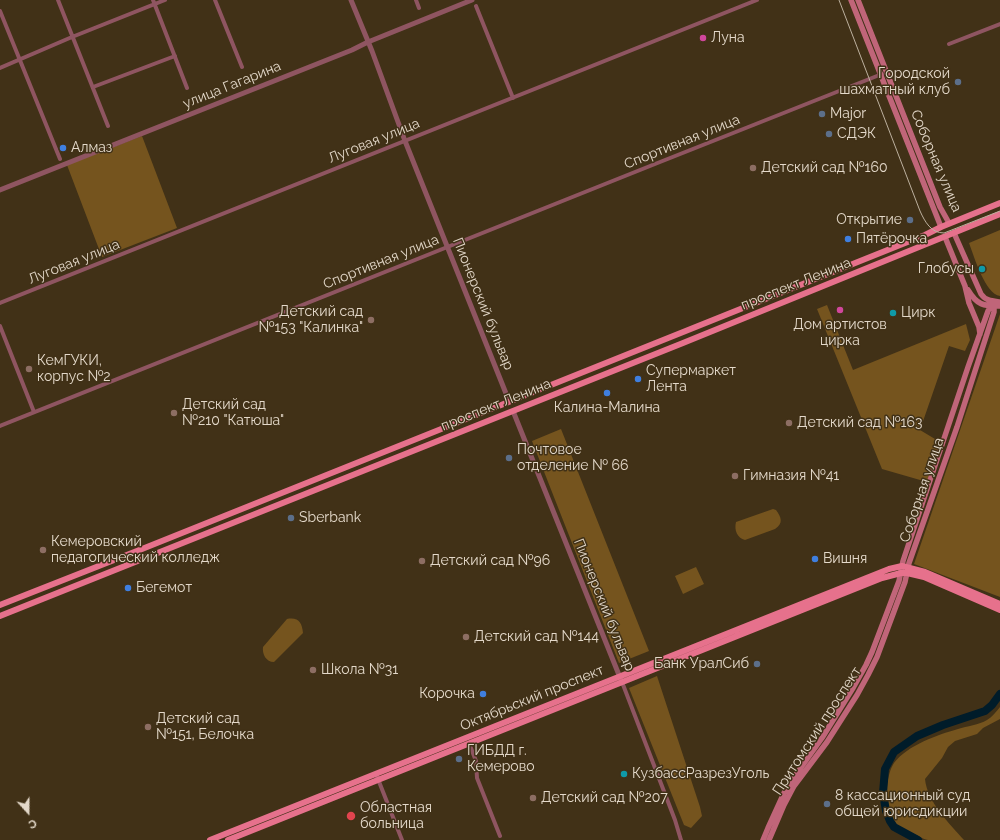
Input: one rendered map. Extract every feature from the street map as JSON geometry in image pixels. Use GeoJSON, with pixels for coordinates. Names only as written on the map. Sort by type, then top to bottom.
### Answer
{"type":"FeatureCollection","features":[{"type":"Feature","properties":{"kind":"main road","name":"Соборная улица"},"geometry":{"type":"LineString","coordinates":[[851,0],[884,73],[940,207],[954,233],[981,294],[995,305]]}},
{"type":"Feature","properties":{"kind":"main road","name":"Соборная улица"},"geometry":{"type":"LineString","coordinates":[[858,0],[941,227],[965,286],[969,303],[979,326],[980,334]]}},
{"type":"Feature","properties":{"kind":"main road"},"geometry":{"type":"LineString","coordinates":[[941,227],[1000,203]]}},
{"type":"Feature","properties":{"kind":"main road","name":"проспект Ленина"},"geometry":{"type":"LineString","coordinates":[[2,616],[1000,214]]}},
{"type":"Feature","properties":{"kind":"main road","name":"проспект Ленина"},"geometry":{"type":"LineString","coordinates":[[0,606],[941,227]]}},
{"type":"Feature","properties":{"kind":"main road","name":"Соборная улица"},"geometry":{"type":"LineString","coordinates":[[965,286],[977,302],[985,306],[995,305]]}},
{"type":"Feature","properties":{"kind":"main road"},"geometry":{"type":"LineString","coordinates":[[995,305],[1000,302]]}},
{"type":"Feature","properties":{"kind":"main road","name":"Соборная улица"},"geometry":{"type":"LineString","coordinates":[[905,570],[903,561],[980,334],[995,305]]}},
{"type":"Feature","properties":{"kind":"main road","name":"Соборная улица"},"geometry":{"type":"LineString","coordinates":[[905,570],[910,563],[957,427],[995,305]]}},
{"type":"Feature","properties":{"kind":"main road","name":"Пионерский бульвар"},"geometry":{"type":"LineString","coordinates":[[509,401],[513,411]]}},
{"type":"Feature","properties":{"kind":"main road"},"geometry":{"type":"LineString","coordinates":[[251,505],[256,514]]}},
{"type":"Feature","properties":{"kind":"main road","name":"Октябрьский проспект"},"geometry":{"type":"LineString","coordinates":[[228,840],[377,777],[880,572],[889,569],[905,570]]}},
{"type":"Feature","properties":{"kind":"main road"},"geometry":{"type":"LineString","coordinates":[[905,570],[992,604],[1000,610]]}},
{"type":"Feature","properties":{"kind":"main road","name":"Притомский проспект"},"geometry":{"type":"LineString","coordinates":[[764,840],[784,793],[854,688],[872,652],[899,581],[905,570]]}},
{"type":"Feature","properties":{"kind":"main road","name":"Притомский проспект"},"geometry":{"type":"LineString","coordinates":[[769,840],[794,786],[827,742],[868,675],[905,582],[905,570]]}},
{"type":"Feature","properties":{"kind":"main road"},"geometry":{"type":"LineString","coordinates":[[992,604],[1000,604]]}},
{"type":"Feature","properties":{"kind":"main road"},"geometry":{"type":"LineString","coordinates":[[0,606],[2,616]]}},
{"type":"Feature","properties":{"kind":"main road","name":"Октябрьский проспект"},"geometry":{"type":"LineString","coordinates":[[210,840],[469,743],[620,679]]}},
{"type":"Feature","properties":{"kind":"street"},"geometry":{"type":"LineString","coordinates":[[58,0],[108,126]]}},
{"type":"Feature","properties":{"kind":"street"},"geometry":{"type":"LineString","coordinates":[[0,68],[154,2],[165,0]]}},
{"type":"Feature","properties":{"kind":"street"},"geometry":{"type":"LineString","coordinates":[[215,0],[242,67]]}},
{"type":"Feature","properties":{"kind":"street","name":"Пионерский бульвар"},"geometry":{"type":"LineString","coordinates":[[351,0],[405,141],[509,401]]}},
{"type":"Feature","properties":{"kind":"street"},"geometry":{"type":"LineString","coordinates":[[416,0],[419,8]]}},
{"type":"Feature","properties":{"kind":"street","name":"улица Гагарина"},"geometry":{"type":"LineString","coordinates":[[0,190],[472,0]]}},
{"type":"Feature","properties":{"kind":"street","name":"Луговая улица"},"geometry":{"type":"LineString","coordinates":[[0,303],[757,0]]}},
{"type":"Feature","properties":{"kind":"street"},"geometry":{"type":"LineString","coordinates":[[154,2],[187,88]]}},
{"type":"Feature","properties":{"kind":"street"},"geometry":{"type":"LineString","coordinates":[[476,6],[513,98]]}},
{"type":"Feature","properties":{"kind":"street"},"geometry":{"type":"LineString","coordinates":[[0,11],[60,158]]}},
{"type":"Feature","properties":{"kind":"street"},"geometry":{"type":"LineString","coordinates":[[949,44],[1000,24]]}},
{"type":"Feature","properties":{"kind":"street"},"geometry":{"type":"LineString","coordinates":[[92,87],[175,56]]}},
{"type":"Feature","properties":{"kind":"street","name":"Спортивная улица"},"geometry":{"type":"LineString","coordinates":[[0,426],[884,73]]}},
{"type":"Feature","properties":{"kind":"street"},"geometry":{"type":"LineString","coordinates":[[0,326],[34,412]]}},
{"type":"Feature","properties":{"kind":"street","name":"Пионерский бульвар"},"geometry":{"type":"LineString","coordinates":[[513,411],[676,820],[681,840]]}},
{"type":"Feature","properties":{"kind":"street"},"geometry":{"type":"LineString","coordinates":[[469,743],[476,761],[477,778],[500,836]]}},
{"type":"Feature","properties":{"kind":"street"},"geometry":{"type":"LineString","coordinates":[[377,777],[402,840]]}},
{"type":"Feature","properties":{"kind":"shaded area"},"geometry":{"type":"Polygon","coordinates":[[[142,136],[177,228],[102,257],[67,165],[142,136]]]}},
{"type":"Feature","properties":{"kind":"shaded area"},"geometry":{"type":"Polygon","coordinates":[[[1000,230],[1000,296],[995,294],[985,282],[969,243],[1000,230]]]}},
{"type":"Feature","properties":{"kind":"shaded area"},"geometry":{"type":"Polygon","coordinates":[[[827,305],[853,370],[966,324],[970,340],[965,351],[949,346],[920,430],[940,442],[927,482],[882,469],[817,309],[827,305]]]}},
{"type":"Feature","properties":{"kind":"shaded area"},"geometry":{"type":"Polygon","coordinates":[[[1000,314],[1000,597],[914,564],[1000,314]]]}},
{"type":"Feature","properties":{"kind":"shaded area"},"geometry":{"type":"Polygon","coordinates":[[[561,429],[649,651],[619,663],[532,441],[561,429]]]}},
{"type":"Feature","properties":{"kind":"shaded area"},"geometry":{"type":"Polygon","coordinates":[[[773,509],[776,510],[781,520],[778,527],[745,540],[738,536],[735,525],[736,522],[773,509]]]}},
{"type":"Feature","properties":{"kind":"shaded area"},"geometry":{"type":"Polygon","coordinates":[[[696,567],[704,584],[683,594],[675,576],[696,567]]]}},
{"type":"Feature","properties":{"kind":"shaded area"},"geometry":{"type":"Polygon","coordinates":[[[287,619],[297,620],[302,626],[303,633],[274,662],[271,662],[265,657],[263,647],[287,619]]]}},
{"type":"Feature","properties":{"kind":"shaded area"},"geometry":{"type":"Polygon","coordinates":[[[657,676],[700,807],[702,816],[691,828],[684,825],[629,688],[657,676]]]}},
{"type":"Feature","properties":{"kind":"shaded area"},"geometry":{"type":"Polygon","coordinates":[[[1000,707],[1000,719],[983,728],[977,734],[955,741],[948,747],[942,758],[925,779],[930,796],[940,812],[964,840],[928,840],[898,829],[890,817],[887,799],[888,780],[894,763],[907,751],[923,742],[950,731],[984,722],[989,719],[1000,707]]]}},
{"type":"Feature","properties":{"kind":"waterway"},"geometry":{"type":"LineString","coordinates":[[918,840],[894,827],[886,811],[883,793],[885,769],[894,752],[917,736],[943,725],[985,711],[992,705],[1000,694]]}},
{"type":"Feature","properties":{"kind":"tram line"},"geometry":{"type":"LineString","coordinates":[[839,0],[920,211],[926,223],[935,231],[944,233],[1000,211]]}},
{"type":"Feature","properties":{"kind":"place","name":"Луна"},"geometry":{"type":"Point","coordinates":[703,38]}},
{"type":"Feature","properties":{"kind":"place","name":"Городской шахматный клуб"},"geometry":{"type":"Point","coordinates":[958,82]}},
{"type":"Feature","properties":{"kind":"place","name":"Major"},"geometry":{"type":"Point","coordinates":[822,114]}},
{"type":"Feature","properties":{"kind":"place","name":"СДЭК"},"geometry":{"type":"Point","coordinates":[829,134]}},
{"type":"Feature","properties":{"kind":"place","name":"Алмаз"},"geometry":{"type":"Point","coordinates":[63,148]}},
{"type":"Feature","properties":{"kind":"place","name":"Детский сад №160"},"geometry":{"type":"Point","coordinates":[753,168]}},
{"type":"Feature","properties":{"kind":"place","name":"Открытие"},"geometry":{"type":"Point","coordinates":[910,220]}},
{"type":"Feature","properties":{"kind":"place","name":"Пятёрочка"},"geometry":{"type":"Point","coordinates":[848,239]}},
{"type":"Feature","properties":{"kind":"place","name":"Глобусы"},"geometry":{"type":"Point","coordinates":[982,269]}},
{"type":"Feature","properties":{"kind":"place","name":"Дом артистов цирка"},"geometry":{"type":"Point","coordinates":[840,310]}},
{"type":"Feature","properties":{"kind":"place","name":"Цирк"},"geometry":{"type":"Point","coordinates":[893,313]}},
{"type":"Feature","properties":{"kind":"place","name":"Детский сад №153 \"Калинка\""},"geometry":{"type":"Point","coordinates":[371,320]}},
{"type":"Feature","properties":{"kind":"place","name":"КемГУКИ, корпус №2"},"geometry":{"type":"Point","coordinates":[29,369]}},
{"type":"Feature","properties":{"kind":"place","name":"Супермаркет Лента"},"geometry":{"type":"Point","coordinates":[638,379]}},
{"type":"Feature","properties":{"kind":"place","name":"Калина-Малина"},"geometry":{"type":"Point","coordinates":[607,393]}},
{"type":"Feature","properties":{"kind":"place","name":"Детский сад №210 \"Катюша\""},"geometry":{"type":"Point","coordinates":[174,413]}},
{"type":"Feature","properties":{"kind":"place","name":"Детский сад №163"},"geometry":{"type":"Point","coordinates":[789,423]}},
{"type":"Feature","properties":{"kind":"place","name":"Почтовое отделение № 66"},"geometry":{"type":"Point","coordinates":[509,458]}},
{"type":"Feature","properties":{"kind":"place","name":"Гимназия №41"},"geometry":{"type":"Point","coordinates":[735,476]}},
{"type":"Feature","properties":{"kind":"place","name":"Sberbank"},"geometry":{"type":"Point","coordinates":[291,518]}},
{"type":"Feature","properties":{"kind":"place","name":"Кемеровский педагогический колледж"},"geometry":{"type":"Point","coordinates":[43,550]}},
{"type":"Feature","properties":{"kind":"place","name":"Вишня"},"geometry":{"type":"Point","coordinates":[815,559]}},
{"type":"Feature","properties":{"kind":"place","name":"Детский сад №96"},"geometry":{"type":"Point","coordinates":[422,561]}},
{"type":"Feature","properties":{"kind":"place","name":"Бегемот"},"geometry":{"type":"Point","coordinates":[128,588]}},
{"type":"Feature","properties":{"kind":"place","name":"Детский сад №144"},"geometry":{"type":"Point","coordinates":[466,637]}},
{"type":"Feature","properties":{"kind":"place","name":"Банк УралСиб"},"geometry":{"type":"Point","coordinates":[757,664]}},
{"type":"Feature","properties":{"kind":"place","name":"Школа №31"},"geometry":{"type":"Point","coordinates":[313,670]}},
{"type":"Feature","properties":{"kind":"place","name":"Корочка"},"geometry":{"type":"Point","coordinates":[483,694]}},
{"type":"Feature","properties":{"kind":"place","name":"Детский сад №151, Белочка"},"geometry":{"type":"Point","coordinates":[148,727]}},
{"type":"Feature","properties":{"kind":"place","name":"ГИБДД г. Кемерово"},"geometry":{"type":"Point","coordinates":[459,759]}},
{"type":"Feature","properties":{"kind":"place","name":"КузбассРазрезУголь"},"geometry":{"type":"Point","coordinates":[624,774]}},
{"type":"Feature","properties":{"kind":"place","name":"Детский сад №207"},"geometry":{"type":"Point","coordinates":[533,798]}},
{"type":"Feature","properties":{"kind":"place","name":"8 кассационный суд общей юрисдикции"},"geometry":{"type":"Point","coordinates":[827,804]}},
{"type":"Feature","properties":{"kind":"place","name":"Областная больница"},"geometry":{"type":"Point","coordinates":[351,816]}}]}
